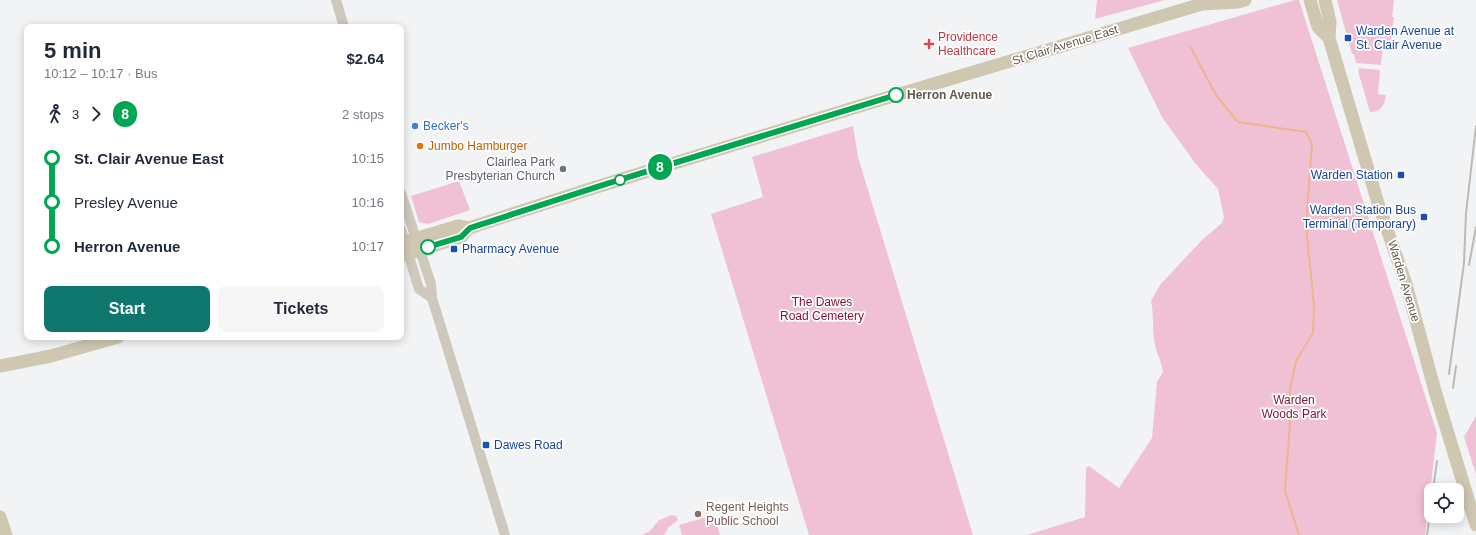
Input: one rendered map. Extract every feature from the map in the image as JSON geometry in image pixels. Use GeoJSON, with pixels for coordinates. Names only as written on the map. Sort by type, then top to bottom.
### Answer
{"type":"FeatureCollection","features":[{"type":"Feature","properties":{"kind":"main road","name":"St Clair Avenue East"},"geometry":{"type":"LineString","coordinates":[[407,245],[461,237],[470,228],[606,184],[1206,2],[1238,2],[1245,0]]}},
{"type":"Feature","properties":{"kind":"main road","name":"Warden Avenue"},"geometry":{"type":"LineString","coordinates":[[1310,0],[1318,27],[1329,38]]}},
{"type":"Feature","properties":{"kind":"main road","name":"Warden Avenue"},"geometry":{"type":"LineString","coordinates":[[1325,0],[1330,22],[1329,38],[1378,203],[1406,284],[1435,391],[1476,524]]}},
{"type":"Feature","properties":{"kind":"main road"},"geometry":{"type":"LineString","coordinates":[[0,366],[36,359],[107,340]]}},
{"type":"Feature","properties":{"kind":"main road"},"geometry":{"type":"LineString","coordinates":[[0,374],[36,359]]}},
{"type":"Feature","properties":{"kind":"main road"},"geometry":{"type":"LineString","coordinates":[[0,517],[6,535]]}},
{"type":"Feature","properties":{"kind":"street"},"geometry":{"type":"LineString","coordinates":[[336,0],[343,24]]}},
{"type":"Feature","properties":{"kind":"street"},"geometry":{"type":"LineString","coordinates":[[404,220],[407,245],[431,284],[432,298],[505,535]]}},
{"type":"Feature","properties":{"kind":"green space"},"geometry":{"type":"Polygon","coordinates":[[[1097,0],[1165,0],[1095,19],[1097,0]]]}},
{"type":"Feature","properties":{"kind":"green space","name":"Warden Woods Park"},"geometry":{"type":"Polygon","coordinates":[[[1299,0],[1437,433],[1431,483],[1424,483],[1424,523],[1426,523],[1425,535],[1027,535],[1085,517],[1086,468],[1089,466],[1119,488],[1152,438],[1157,382],[1163,372],[1155,345],[1151,301],[1160,285],[1202,240],[1222,223],[1224,217],[1218,189],[1195,163],[1162,117],[1128,48],[1299,0]]]}},
{"type":"Feature","properties":{"kind":"green space"},"geometry":{"type":"Polygon","coordinates":[[[1337,0],[1394,0],[1392,17],[1394,17],[1390,45],[1383,45],[1381,65],[1356,63],[1354,54],[1352,54],[1337,0]]]}},
{"type":"Feature","properties":{"kind":"green space"},"geometry":{"type":"Polygon","coordinates":[[[1359,68],[1380,70],[1378,94],[1386,95],[1382,107],[1377,111],[1370,112],[1358,71],[1359,68]]]}},
{"type":"Feature","properties":{"kind":"green space","name":"The Dawes Road Cemetery"},"geometry":{"type":"Polygon","coordinates":[[[853,126],[858,157],[973,535],[809,535],[711,214],[763,197],[752,157],[853,126]]]}},
{"type":"Feature","properties":{"kind":"green space"},"geometry":{"type":"Polygon","coordinates":[[[459,181],[470,210],[428,224],[419,222],[411,196],[459,181]]]}},
{"type":"Feature","properties":{"kind":"green space"},"geometry":{"type":"Polygon","coordinates":[[[1476,416],[1476,474],[1464,437],[1476,416]]]}},
{"type":"Feature","properties":{"kind":"green space"},"geometry":{"type":"Polygon","coordinates":[[[672,515],[676,516],[678,520],[669,527],[664,535],[642,535],[650,531],[659,520],[672,515]]]}},
{"type":"Feature","properties":{"kind":"green space"},"geometry":{"type":"Polygon","coordinates":[[[714,515],[720,535],[682,535],[679,525],[714,515]]]}},
{"type":"Feature","properties":{"kind":"waterway"},"geometry":{"type":"LineString","coordinates":[[1190,46],[1216,95],[1238,122],[1306,132],[1312,144],[1307,212],[1307,236],[1314,306],[1313,333],[1296,361],[1290,389],[1290,422],[1285,491],[1299,535]]}},
{"type":"Feature","properties":{"kind":"railway"},"geometry":{"type":"LineString","coordinates":[[1449,374],[1464,263],[1466,213],[1476,126]]}},
{"type":"Feature","properties":{"kind":"railway"},"geometry":{"type":"LineString","coordinates":[[1469,265],[1476,227]]}},
{"type":"Feature","properties":{"kind":"railway"},"geometry":{"type":"LineString","coordinates":[[1453,388],[1456,366]]}},
{"type":"Feature","properties":{"kind":"railway"},"geometry":{"type":"LineString","coordinates":[[1434,483],[1437,461]]}},
{"type":"Feature","properties":{"kind":"railway"},"geometry":{"type":"LineString","coordinates":[[1427,535],[1429,523]]}},
{"type":"Feature","properties":{"kind":"bus line","name":"8"},"geometry":{"type":"LineString","coordinates":[[428,247],[461,237],[470,228],[529,208],[896,95]]}},
{"type":"Feature","properties":{"kind":"place","name":"Warden Avenue at St. Clair Avenue"},"geometry":{"type":"Point","coordinates":[1348,38]}},
{"type":"Feature","properties":{"kind":"place","name":"Providence Healthcare"},"geometry":{"type":"Point","coordinates":[929,44]}},
{"type":"Feature","properties":{"kind":"place","name":"Herron Avenue"},"geometry":{"type":"Point","coordinates":[896,95]}},
{"type":"Feature","properties":{"kind":"place","name":"Becker's"},"geometry":{"type":"Point","coordinates":[415,126]}},
{"type":"Feature","properties":{"kind":"place","name":"Jumbo Hamburger"},"geometry":{"type":"Point","coordinates":[420,146]}},
{"type":"Feature","properties":{"kind":"place","name":"Clairlea Park Presbyterian Church"},"geometry":{"type":"Point","coordinates":[563,169]}},
{"type":"Feature","properties":{"kind":"place","name":"Warden Station"},"geometry":{"type":"Point","coordinates":[1401,175]}},
{"type":"Feature","properties":{"kind":"place","name":"Warden Station Bus Terminal (Temporary)"},"geometry":{"type":"Point","coordinates":[1424,217]}},
{"type":"Feature","properties":{"kind":"place","name":"Pharmacy Avenue"},"geometry":{"type":"Point","coordinates":[454,249]}},
{"type":"Feature","properties":{"kind":"place","name":"Dawes Road"},"geometry":{"type":"Point","coordinates":[486,445]}},
{"type":"Feature","properties":{"kind":"place","name":"Regent Heights Public School"},"geometry":{"type":"Point","coordinates":[698,514]}}]}
